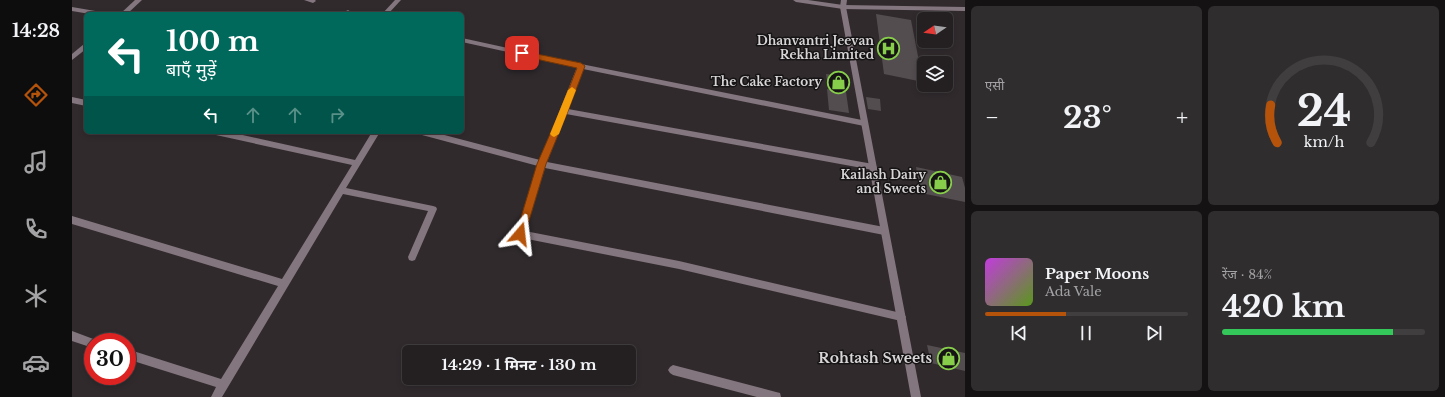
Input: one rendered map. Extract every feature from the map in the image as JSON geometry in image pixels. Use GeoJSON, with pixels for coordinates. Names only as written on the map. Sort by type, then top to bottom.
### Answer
{"type":"FeatureCollection","features":[{"type":"Feature","properties":{"kind":"street"},"geometry":{"type":"LineString","coordinates":[[125,12],[139,0]]}},
{"type":"Feature","properties":{"kind":"street"},"geometry":{"type":"LineString","coordinates":[[387,12],[398,0]]}},
{"type":"Feature","properties":{"kind":"street"},"geometry":{"type":"LineString","coordinates":[[796,0],[843,4],[965,9]]}},
{"type":"Feature","properties":{"kind":"street"},"geometry":{"type":"LineString","coordinates":[[843,4],[864,124],[916,397]]}},
{"type":"Feature","properties":{"kind":"street"},"geometry":{"type":"LineString","coordinates":[[72,8],[91,12]]}},
{"type":"Feature","properties":{"kind":"street"},"geometry":{"type":"LineString","coordinates":[[464,40],[864,124]]}},
{"type":"Feature","properties":{"kind":"street"},"geometry":{"type":"LineString","coordinates":[[73,56],[84,48]]}},
{"type":"Feature","properties":{"kind":"street"},"geometry":{"type":"LineString","coordinates":[[581,66],[542,164],[520,234],[679,265],[901,318]]}},
{"type":"Feature","properties":{"kind":"street"},"geometry":{"type":"LineString","coordinates":[[72,100],[84,103]]}},
{"type":"Feature","properties":{"kind":"street"},"geometry":{"type":"LineString","coordinates":[[564,111],[873,167]]}},
{"type":"Feature","properties":{"kind":"street"},"geometry":{"type":"LineString","coordinates":[[225,134],[357,163]]}},
{"type":"Feature","properties":{"kind":"street"},"geometry":{"type":"LineString","coordinates":[[216,397],[375,134]]}},
{"type":"Feature","properties":{"kind":"street"},"geometry":{"type":"LineString","coordinates":[[430,134],[542,164],[884,231]]}},
{"type":"Feature","properties":{"kind":"street"},"geometry":{"type":"LineString","coordinates":[[341,190],[433,209],[412,257]]}},
{"type":"Feature","properties":{"kind":"street"},"geometry":{"type":"LineString","coordinates":[[72,220],[284,284]]}},
{"type":"Feature","properties":{"kind":"street"},"geometry":{"type":"LineString","coordinates":[[72,336],[84,340]]}},
{"type":"Feature","properties":{"kind":"street"},"geometry":{"type":"LineString","coordinates":[[136,357],[224,385]]}},
{"type":"Feature","properties":{"kind":"street"},"geometry":{"type":"LineString","coordinates":[[673,370],[776,397]]}},
{"type":"Feature","properties":{"kind":"building"},"geometry":{"type":"Polygon","coordinates":[[[876,14],[911,20],[918,56],[917,81],[884,74],[876,14]]]}},
{"type":"Feature","properties":{"kind":"building"},"geometry":{"type":"Polygon","coordinates":[[[826,74],[842,76],[844,90],[828,87],[826,74]]]}},
{"type":"Feature","properties":{"kind":"building"},"geometry":{"type":"Polygon","coordinates":[[[827,89],[846,92],[849,113],[829,110],[827,89]]]}},
{"type":"Feature","properties":{"kind":"building"},"geometry":{"type":"Polygon","coordinates":[[[866,97],[880,99],[881,111],[868,109],[866,97]]]}},
{"type":"Feature","properties":{"kind":"building","name":"Kailash Dairy and Sweets"},"geometry":{"type":"Polygon","coordinates":[[[916,167],[962,177],[965,188],[965,202],[921,193],[916,167]]]}},
{"type":"Feature","properties":{"kind":"building","name":"Rohtash Sweets"},"geometry":{"type":"Polygon","coordinates":[[[927,345],[965,353],[965,371],[931,363],[927,345]]]}},
{"type":"Feature","properties":{"kind":"slow traffic"},"geometry":{"type":"LineString","coordinates":[[554,134],[572,90]]}},
{"type":"Feature","properties":{"kind":"place","name":"Dhanvantri Jeevan Rekha Limited"},"geometry":{"type":"Point","coordinates":[889,48]}},
{"type":"Feature","properties":{"kind":"place","name":"The Cake Factory"},"geometry":{"type":"Point","coordinates":[838,82]}},
{"type":"Feature","properties":{"kind":"place","name":"Kailash Dairy and Sweets"},"geometry":{"type":"Point","coordinates":[941,182]}},
{"type":"Feature","properties":{"kind":"place","name":"Rohtash Sweets"},"geometry":{"type":"Point","coordinates":[948,358]}},
{"type":"Feature","properties":{"kind":"route"},"geometry":{"type":"LineString","coordinates":[[520,234],[542,164],[581,66],[522,53]]}}]}
